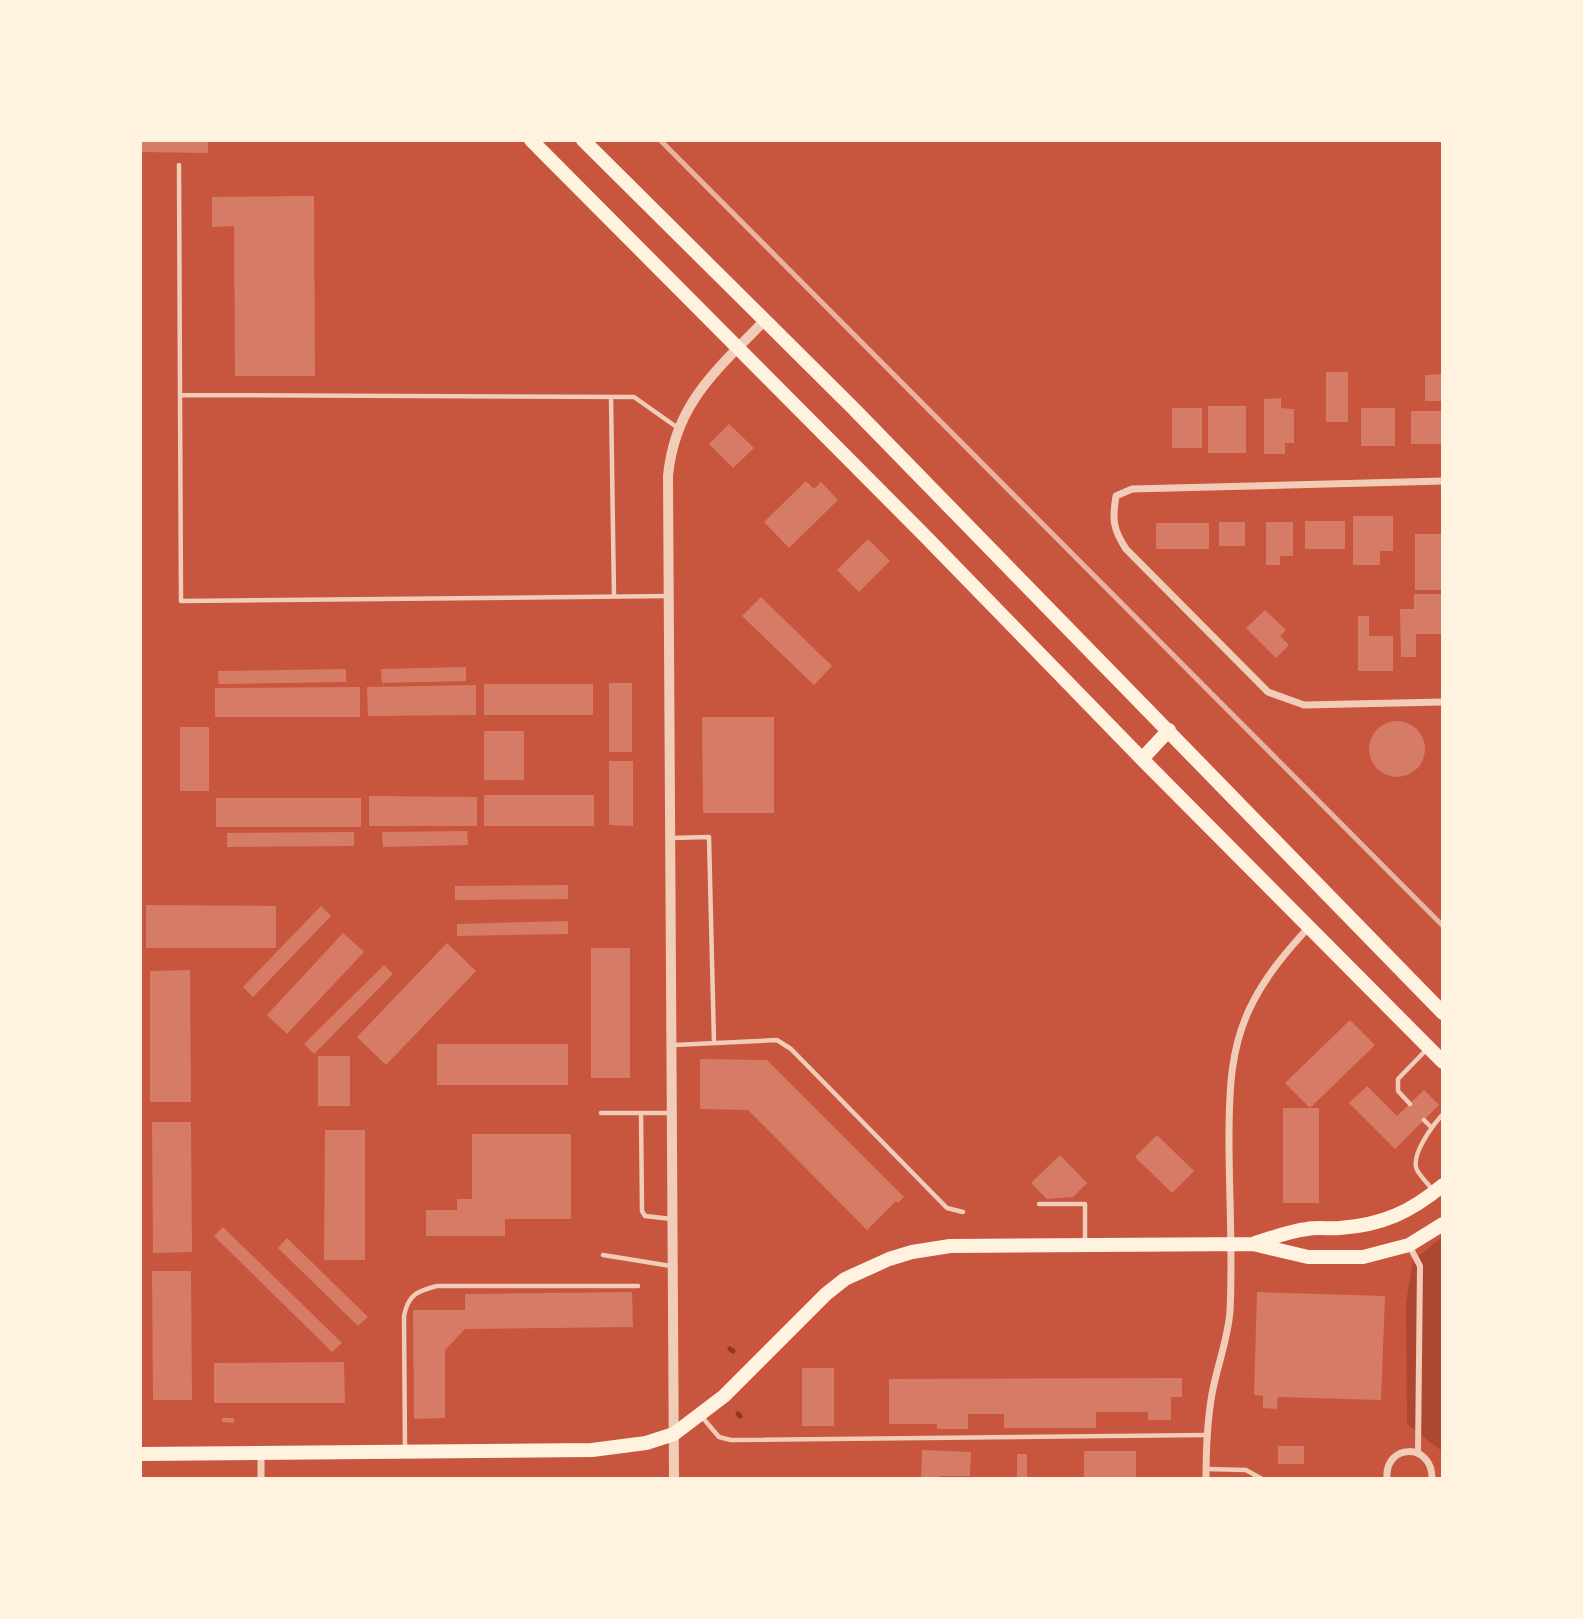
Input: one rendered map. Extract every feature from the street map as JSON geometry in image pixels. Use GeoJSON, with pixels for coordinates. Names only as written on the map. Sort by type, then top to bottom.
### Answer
{"type":"FeatureCollection","features":[{"type":"Feature","properties":{"kind":"main road"},"geometry":{"type":"LineString","coordinates":[[531,140],[1443,1062]]}},
{"type":"Feature","properties":{"kind":"main road"},"geometry":{"type":"LineString","coordinates":[[583,140],[1170,730],[1443,1013]]}},
{"type":"Feature","properties":{"kind":"main road"},"geometry":{"type":"LineString","coordinates":[[1142,759],[1170,730]]}},
{"type":"Feature","properties":{"kind":"main road"},"geometry":{"type":"LineString","coordinates":[[1253,1244],[1307,1229],[1375,1223],[1399,1215],[1439,1188]]}},
{"type":"Feature","properties":{"kind":"main road"},"geometry":{"type":"LineString","coordinates":[[140,1454],[592,1450],[646,1443],[674,1434],[701,1416],[826,1294],[845,1279],[865,1268],[912,1252],[939,1247],[1253,1244],[1308,1257],[1363,1257],[1409,1245],[1443,1224]]}},
{"type":"Feature","properties":{"kind":"street"},"geometry":{"type":"LineString","coordinates":[[674,1479],[668,477],[678,429],[693,400],[765,320]]}},
{"type":"Feature","properties":{"kind":"street"},"geometry":{"type":"LineString","coordinates":[[1443,481],[1132,489],[1116,496],[1113,515],[1116,532],[1126,549],[1268,692],[1304,705],[1443,702]]}},
{"type":"Feature","properties":{"kind":"street"},"geometry":{"type":"LineString","coordinates":[[1206,1479],[1206,1435],[1212,1394],[1229,1325],[1230,1080],[1235,1049],[1253,1000],[1287,952],[1308,928]]}},
{"type":"Feature","properties":{"kind":"street"},"geometry":{"type":"LineString","coordinates":[[1409,1245],[1420,1266],[1418,1453]]}},
{"type":"Feature","properties":{"kind":"street"},"geometry":{"type":"LineString","coordinates":[[1387,1479],[1387,1468],[1396,1456],[1410,1451],[1418,1453],[1429,1463],[1432,1479]]}},
{"type":"Feature","properties":{"kind":"street"},"geometry":{"type":"LineString","coordinates":[[261,1453],[261,1479]]}},
{"type":"Feature","properties":{"kind":"lane"},"geometry":{"type":"LineString","coordinates":[[179,165],[181,601],[670,596]]}},
{"type":"Feature","properties":{"kind":"lane"},"geometry":{"type":"LineString","coordinates":[[180,394],[634,397],[678,429]]}},
{"type":"Feature","properties":{"kind":"lane"},"geometry":{"type":"LineString","coordinates":[[611,398],[614,596]]}},
{"type":"Feature","properties":{"kind":"lane"},"geometry":{"type":"LineString","coordinates":[[671,838],[709,836],[714,1043]]}},
{"type":"Feature","properties":{"kind":"lane"},"geometry":{"type":"LineString","coordinates":[[672,1045],[777,1040],[791,1049],[947,1208],[963,1212]]}},
{"type":"Feature","properties":{"kind":"lane"},"geometry":{"type":"LineString","coordinates":[[1410,1104],[1398,1091],[1398,1079],[1428,1047]]}},
{"type":"Feature","properties":{"kind":"lane"},"geometry":{"type":"LineString","coordinates":[[601,1113],[672,1113]]}},
{"type":"Feature","properties":{"kind":"lane"},"geometry":{"type":"LineString","coordinates":[[641,1113],[642,1211],[645,1216],[651,1218],[673,1219]]}},
{"type":"Feature","properties":{"kind":"lane"},"geometry":{"type":"LineString","coordinates":[[1439,1188],[1416,1168],[1415,1158],[1431,1127],[1443,1114]]}},
{"type":"Feature","properties":{"kind":"lane"},"geometry":{"type":"LineString","coordinates":[[1424,1119],[1431,1127]]}},
{"type":"Feature","properties":{"kind":"lane"},"geometry":{"type":"LineString","coordinates":[[1039,1204],[1085,1204],[1085,1245]]}},
{"type":"Feature","properties":{"kind":"lane"},"geometry":{"type":"LineString","coordinates":[[603,1255],[673,1267]]}},
{"type":"Feature","properties":{"kind":"lane"},"geometry":{"type":"LineString","coordinates":[[405,1452],[404,1316],[406,1303],[415,1294],[437,1286],[638,1286]]}},
{"type":"Feature","properties":{"kind":"lane"},"geometry":{"type":"LineString","coordinates":[[701,1416],[719,1437],[731,1440],[1206,1435]]}},
{"type":"Feature","properties":{"kind":"lane"},"geometry":{"type":"LineString","coordinates":[[1206,1469],[1246,1470],[1262,1479]]}},
{"type":"Feature","properties":{"kind":"shaded area"},"geometry":{"type":"Polygon","coordinates":[[[1443,1236],[1443,1452],[1407,1424],[1406,1303],[1413,1261],[1443,1236]]]}},
{"type":"Feature","properties":{"kind":"building"},"geometry":{"type":"Polygon","coordinates":[[[140,140],[208,140],[208,153],[140,152],[140,140]]]}},
{"type":"Feature","properties":{"kind":"building"},"geometry":{"type":"Polygon","coordinates":[[[314,196],[315,376],[235,376],[234,226],[212,227],[212,197],[314,196]]]}},
{"type":"Feature","properties":{"kind":"building"},"geometry":{"type":"Polygon","coordinates":[[[1326,372],[1348,372],[1348,422],[1326,422],[1326,372]]]}},
{"type":"Feature","properties":{"kind":"building"},"geometry":{"type":"Polygon","coordinates":[[[1443,374],[1443,401],[1425,401],[1425,375],[1443,374]]]}},
{"type":"Feature","properties":{"kind":"building"},"geometry":{"type":"Polygon","coordinates":[[[1281,398],[1281,408],[1294,409],[1294,443],[1285,443],[1285,454],[1264,454],[1264,399],[1281,398]]]}},
{"type":"Feature","properties":{"kind":"building"},"geometry":{"type":"Polygon","coordinates":[[[1208,406],[1246,406],[1246,453],[1208,453],[1208,406]]]}},
{"type":"Feature","properties":{"kind":"building"},"geometry":{"type":"Polygon","coordinates":[[[1172,408],[1202,408],[1202,448],[1172,448],[1172,408]]]}},
{"type":"Feature","properties":{"kind":"building"},"geometry":{"type":"Polygon","coordinates":[[[1361,408],[1395,408],[1395,446],[1361,446],[1361,408]]]}},
{"type":"Feature","properties":{"kind":"building"},"geometry":{"type":"Polygon","coordinates":[[[1411,411],[1443,411],[1443,444],[1411,444],[1411,411]]]}},
{"type":"Feature","properties":{"kind":"building"},"geometry":{"type":"Polygon","coordinates":[[[729,424],[754,448],[733,468],[709,444],[729,424]]]}},
{"type":"Feature","properties":{"kind":"building"},"geometry":{"type":"Polygon","coordinates":[[[806,481],[814,489],[821,482],[838,500],[789,548],[764,522],[806,481]]]}},
{"type":"Feature","properties":{"kind":"building"},"geometry":{"type":"Polygon","coordinates":[[[1353,516],[1393,516],[1393,551],[1380,551],[1380,565],[1353,565],[1353,516]]]}},
{"type":"Feature","properties":{"kind":"building"},"geometry":{"type":"Polygon","coordinates":[[[1305,521],[1345,521],[1345,549],[1305,549],[1305,521]]]}},
{"type":"Feature","properties":{"kind":"building"},"geometry":{"type":"Polygon","coordinates":[[[1219,522],[1245,522],[1245,546],[1219,546],[1219,522]]]}},
{"type":"Feature","properties":{"kind":"building"},"geometry":{"type":"Polygon","coordinates":[[[1266,522],[1293,522],[1293,556],[1280,556],[1280,565],[1266,565],[1266,522]]]}},
{"type":"Feature","properties":{"kind":"building"},"geometry":{"type":"Polygon","coordinates":[[[1156,523],[1209,523],[1209,549],[1156,549],[1156,523]]]}},
{"type":"Feature","properties":{"kind":"building"},"geometry":{"type":"Polygon","coordinates":[[[1415,534],[1442,534],[1442,590],[1415,590],[1415,534]]]}},
{"type":"Feature","properties":{"kind":"building"},"geometry":{"type":"Polygon","coordinates":[[[868,539],[890,561],[859,592],[837,570],[868,539]]]}},
{"type":"Feature","properties":{"kind":"building"},"geometry":{"type":"Polygon","coordinates":[[[1414,594],[1443,594],[1443,634],[1416,634],[1416,657],[1401,657],[1400,609],[1414,609],[1414,594]]]}},
{"type":"Feature","properties":{"kind":"building"},"geometry":{"type":"Polygon","coordinates":[[[761,597],[832,666],[814,685],[742,616],[761,597]]]}},
{"type":"Feature","properties":{"kind":"building"},"geometry":{"type":"Polygon","coordinates":[[[1265,610],[1286,630],[1280,636],[1289,645],[1276,658],[1246,628],[1265,610]]]}},
{"type":"Feature","properties":{"kind":"building"},"geometry":{"type":"Polygon","coordinates":[[[1358,616],[1369,616],[1369,636],[1393,636],[1393,671],[1358,671],[1358,616]]]}},
{"type":"Feature","properties":{"kind":"building"},"geometry":{"type":"Polygon","coordinates":[[[466,667],[466,681],[382,683],[381,669],[466,667]]]}},
{"type":"Feature","properties":{"kind":"building"},"geometry":{"type":"Polygon","coordinates":[[[346,669],[346,682],[219,684],[218,671],[346,669]]]}},
{"type":"Feature","properties":{"kind":"building"},"geometry":{"type":"Polygon","coordinates":[[[609,683],[632,683],[632,752],[609,752],[609,683]]]}},
{"type":"Feature","properties":{"kind":"building"},"geometry":{"type":"Polygon","coordinates":[[[484,684],[593,684],[593,715],[484,715],[484,684]]]}},
{"type":"Feature","properties":{"kind":"building"},"geometry":{"type":"Polygon","coordinates":[[[476,685],[476,715],[368,716],[367,687],[476,685]]]}},
{"type":"Feature","properties":{"kind":"building"},"geometry":{"type":"Polygon","coordinates":[[[360,687],[360,717],[215,717],[215,688],[360,687]]]}},
{"type":"Feature","properties":{"kind":"building"},"geometry":{"type":"Polygon","coordinates":[[[702,717],[774,717],[774,813],[703,813],[702,717]]]}},
{"type":"Feature","properties":{"kind":"building"},"geometry":{"type":"Polygon","coordinates":[[[1391,721],[1403,721],[1413,725],[1421,733],[1425,749],[1421,765],[1413,773],[1403,777],[1391,777],[1381,773],[1373,765],[1369,755],[1369,743],[1373,733],[1381,725],[1391,721]]]}},
{"type":"Feature","properties":{"kind":"building"},"geometry":{"type":"Polygon","coordinates":[[[180,727],[209,727],[209,791],[180,791],[180,727]]]}},
{"type":"Feature","properties":{"kind":"building"},"geometry":{"type":"Polygon","coordinates":[[[484,731],[524,731],[524,780],[484,780],[484,731]]]}},
{"type":"Feature","properties":{"kind":"building"},"geometry":{"type":"Polygon","coordinates":[[[609,761],[633,761],[633,826],[609,825],[609,761]]]}},
{"type":"Feature","properties":{"kind":"building"},"geometry":{"type":"Polygon","coordinates":[[[484,795],[594,795],[594,826],[484,826],[484,795]]]}},
{"type":"Feature","properties":{"kind":"building"},"geometry":{"type":"Polygon","coordinates":[[[369,796],[477,797],[477,826],[369,826],[369,796]]]}},
{"type":"Feature","properties":{"kind":"building"},"geometry":{"type":"Polygon","coordinates":[[[216,798],[361,798],[361,827],[216,827],[216,798]]]}},
{"type":"Feature","properties":{"kind":"building"},"geometry":{"type":"Polygon","coordinates":[[[467,831],[468,845],[383,847],[382,832],[467,831]]]}},
{"type":"Feature","properties":{"kind":"building"},"geometry":{"type":"Polygon","coordinates":[[[354,832],[354,846],[227,847],[227,833],[354,832]]]}},
{"type":"Feature","properties":{"kind":"building"},"geometry":{"type":"Polygon","coordinates":[[[568,885],[568,899],[455,900],[455,886],[568,885]]]}},
{"type":"Feature","properties":{"kind":"building"},"geometry":{"type":"Polygon","coordinates":[[[146,905],[276,906],[276,948],[146,948],[146,905]]]}},
{"type":"Feature","properties":{"kind":"building"},"geometry":{"type":"Polygon","coordinates":[[[321,906],[331,916],[253,997],[243,987],[321,906]]]}},
{"type":"Feature","properties":{"kind":"building"},"geometry":{"type":"Polygon","coordinates":[[[568,921],[568,934],[457,936],[457,924],[568,921]]]}},
{"type":"Feature","properties":{"kind":"building"},"geometry":{"type":"Polygon","coordinates":[[[343,933],[364,952],[287,1034],[267,1015],[343,933]]]}},
{"type":"Feature","properties":{"kind":"building"},"geometry":{"type":"Polygon","coordinates":[[[447,943],[476,971],[386,1065],[357,1037],[447,943]]]}},
{"type":"Feature","properties":{"kind":"building"},"geometry":{"type":"Polygon","coordinates":[[[591,948],[630,948],[630,1078],[591,1078],[591,948]]]}},
{"type":"Feature","properties":{"kind":"building"},"geometry":{"type":"Polygon","coordinates":[[[384,965],[393,974],[314,1054],[304,1044],[384,965]]]}},
{"type":"Feature","properties":{"kind":"building"},"geometry":{"type":"Polygon","coordinates":[[[190,970],[191,1102],[150,1102],[150,971],[190,970]]]}},
{"type":"Feature","properties":{"kind":"building"},"geometry":{"type":"Polygon","coordinates":[[[1350,1020],[1375,1045],[1310,1108],[1285,1083],[1350,1020]]]}},
{"type":"Feature","properties":{"kind":"building"},"geometry":{"type":"Polygon","coordinates":[[[437,1044],[568,1044],[568,1085],[437,1085],[437,1044]]]}},
{"type":"Feature","properties":{"kind":"building"},"geometry":{"type":"Polygon","coordinates":[[[318,1056],[350,1056],[350,1106],[318,1106],[318,1056]]]}},
{"type":"Feature","properties":{"kind":"building"},"geometry":{"type":"Polygon","coordinates":[[[700,1059],[767,1060],[904,1197],[898,1203],[896,1201],[867,1230],[748,1110],[700,1109],[700,1059]]]}},
{"type":"Feature","properties":{"kind":"building"},"geometry":{"type":"Polygon","coordinates":[[[1367,1086],[1397,1116],[1424,1090],[1439,1105],[1395,1149],[1349,1103],[1367,1086]]]}},
{"type":"Feature","properties":{"kind":"building"},"geometry":{"type":"Polygon","coordinates":[[[1283,1108],[1319,1108],[1319,1203],[1283,1203],[1283,1108]]]}},
{"type":"Feature","properties":{"kind":"building"},"geometry":{"type":"Polygon","coordinates":[[[152,1122],[191,1122],[192,1252],[153,1253],[152,1122]]]}},
{"type":"Feature","properties":{"kind":"building"},"geometry":{"type":"Polygon","coordinates":[[[325,1130],[365,1130],[365,1260],[324,1260],[325,1130]]]}},
{"type":"Feature","properties":{"kind":"building"},"geometry":{"type":"Polygon","coordinates":[[[472,1134],[571,1134],[571,1219],[505,1219],[505,1236],[426,1236],[426,1210],[457,1210],[457,1199],[472,1199],[472,1134]]]}},
{"type":"Feature","properties":{"kind":"building"},"geometry":{"type":"Polygon","coordinates":[[[1157,1135],[1194,1171],[1172,1193],[1135,1157],[1157,1135]]]}},
{"type":"Feature","properties":{"kind":"building"},"geometry":{"type":"Polygon","coordinates":[[[1060,1155],[1087,1183],[1073,1197],[1047,1199],[1031,1183],[1060,1155]]]}},
{"type":"Feature","properties":{"kind":"building"},"geometry":{"type":"Polygon","coordinates":[[[223,1227],[342,1343],[332,1352],[214,1236],[223,1227]]]}},
{"type":"Feature","properties":{"kind":"building"},"geometry":{"type":"Polygon","coordinates":[[[287,1238],[368,1317],[358,1326],[278,1248],[287,1238]]]}},
{"type":"Feature","properties":{"kind":"building"},"geometry":{"type":"Polygon","coordinates":[[[152,1271],[191,1271],[192,1400],[153,1400],[152,1271]]]}},
{"type":"Feature","properties":{"kind":"building"},"geometry":{"type":"Polygon","coordinates":[[[632,1292],[633,1327],[465,1329],[445,1350],[445,1418],[414,1419],[413,1310],[465,1310],[465,1294],[632,1292]]]}},
{"type":"Feature","properties":{"kind":"building"},"geometry":{"type":"Polygon","coordinates":[[[1257,1292],[1385,1296],[1381,1400],[1278,1397],[1277,1409],[1263,1408],[1263,1396],[1254,1395],[1257,1292]]]}},
{"type":"Feature","properties":{"kind":"building"},"geometry":{"type":"Polygon","coordinates":[[[344,1362],[345,1403],[214,1403],[214,1363],[344,1362]]]}},
{"type":"Feature","properties":{"kind":"building"},"geometry":{"type":"Polygon","coordinates":[[[802,1368],[834,1368],[834,1426],[802,1426],[802,1368]]]}},
{"type":"Feature","properties":{"kind":"building"},"geometry":{"type":"Polygon","coordinates":[[[1182,1378],[1182,1397],[1171,1397],[1171,1420],[1148,1420],[1148,1412],[1096,1412],[1096,1428],[1004,1428],[1004,1414],[968,1414],[968,1429],[937,1429],[937,1424],[889,1424],[889,1379],[1182,1378]]]}},
{"type":"Feature","properties":{"kind":"building"},"geometry":{"type":"Polygon","coordinates":[[[222,1418],[234,1418],[234,1423],[222,1422],[222,1418]]]}},
{"type":"Feature","properties":{"kind":"building"},"geometry":{"type":"Polygon","coordinates":[[[1278,1446],[1304,1446],[1304,1464],[1278,1464],[1278,1446]]]}},
{"type":"Feature","properties":{"kind":"building"},"geometry":{"type":"Polygon","coordinates":[[[922,1450],[971,1452],[970,1476],[921,1479],[922,1450]]]}},
{"type":"Feature","properties":{"kind":"building"},"geometry":{"type":"Polygon","coordinates":[[[1084,1451],[1136,1451],[1136,1479],[1084,1479],[1084,1451]]]}},
{"type":"Feature","properties":{"kind":"building"},"geometry":{"type":"Polygon","coordinates":[[[1017,1454],[1027,1454],[1027,1479],[1017,1479],[1017,1454]]]}},
{"type":"Feature","properties":{"kind":"railway"},"geometry":{"type":"LineString","coordinates":[[660,140],[1443,926]]}}]}
